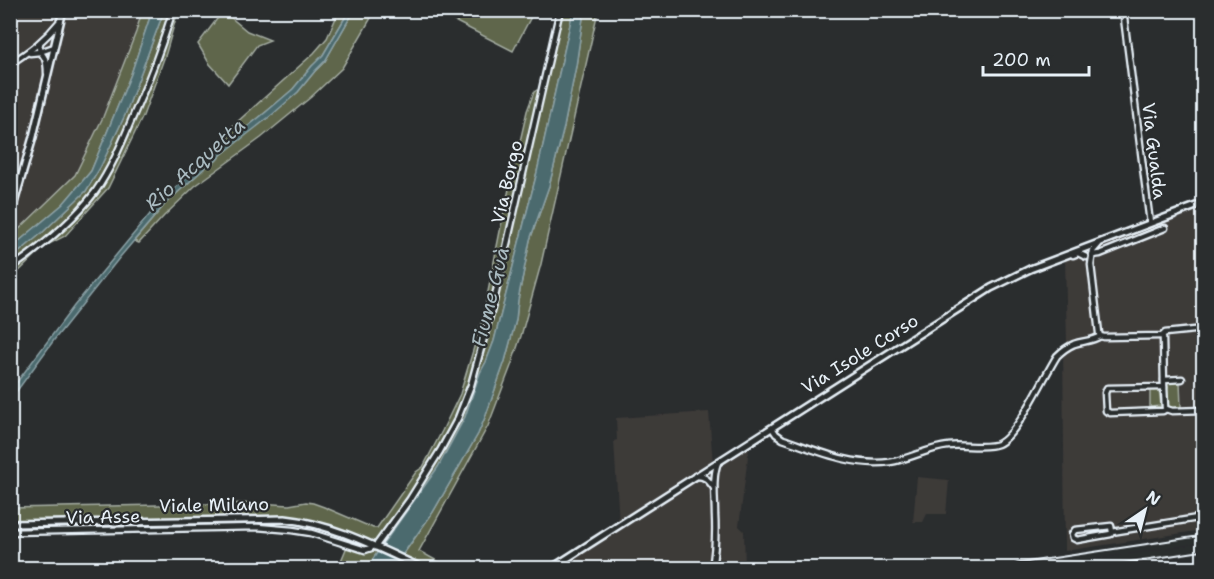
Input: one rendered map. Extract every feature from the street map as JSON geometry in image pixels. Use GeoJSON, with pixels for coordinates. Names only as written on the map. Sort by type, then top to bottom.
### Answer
{"type":"FeatureCollection","features":[{"type":"Feature","properties":{"kind":"highway"},"geometry":{"type":"LineString","coordinates":[[1018,568],[1203,540]]}},
{"type":"Feature","properties":{"kind":"highway"},"geometry":{"type":"LineString","coordinates":[[1062,568],[1203,546]]}},
{"type":"Feature","properties":{"kind":"main road"},"geometry":{"type":"LineString","coordinates":[[10,217],[33,136],[63,10]]}},
{"type":"Feature","properties":{"kind":"main road","name":"Via Isole Corso"},"geometry":{"type":"LineString","coordinates":[[552,568],[992,288],[1012,277],[1086,246],[1203,203]]}},
{"type":"Feature","properties":{"kind":"main road","name":"Viale Milano"},"geometry":{"type":"LineString","coordinates":[[10,524],[285,519],[324,526],[410,563]]}},
{"type":"Feature","properties":{"kind":"main road"},"geometry":{"type":"LineString","coordinates":[[410,563],[422,568]]}},
{"type":"Feature","properties":{"kind":"street"},"geometry":{"type":"LineString","coordinates":[[10,269],[49,239],[84,204],[101,183],[146,87],[173,10]]}},
{"type":"Feature","properties":{"kind":"street","name":"Via Borgo"},"geometry":{"type":"LineString","coordinates":[[375,547],[410,499],[440,451],[458,418],[471,385],[494,301],[560,10]]}},
{"type":"Feature","properties":{"kind":"street","name":"Via Gualda"},"geometry":{"type":"LineString","coordinates":[[1123,10],[1150,223]]}},
{"type":"Feature","properties":{"kind":"street"},"geometry":{"type":"LineString","coordinates":[[10,64],[40,43],[61,19]]}},
{"type":"Feature","properties":{"kind":"street"},"geometry":{"type":"LineString","coordinates":[[40,43],[48,42],[54,47]]}},
{"type":"Feature","properties":{"kind":"street"},"geometry":{"type":"LineString","coordinates":[[40,43],[40,52],[47,63],[48,76]]}},
{"type":"Feature","properties":{"kind":"street"},"geometry":{"type":"LineString","coordinates":[[27,53],[40,52],[54,47]]}},
{"type":"Feature","properties":{"kind":"street"},"geometry":{"type":"LineString","coordinates":[[1062,256],[1100,254],[1165,228]]}},
{"type":"Feature","properties":{"kind":"street"},"geometry":{"type":"LineString","coordinates":[[1089,256],[1096,246],[1106,239]]}},
{"type":"Feature","properties":{"kind":"street"},"geometry":{"type":"LineString","coordinates":[[1086,246],[1085,251],[1091,265],[1100,336]]}},
{"type":"Feature","properties":{"kind":"street"},"geometry":{"type":"LineString","coordinates":[[772,428],[783,439],[844,459],[868,464],[908,458],[945,446],[998,444],[1022,418],[1057,356],[1065,349],[1100,336],[1162,336],[1165,333],[1203,329]]}},
{"type":"Feature","properties":{"kind":"street"},"geometry":{"type":"LineString","coordinates":[[1162,336],[1166,409]]}},
{"type":"Feature","properties":{"kind":"street"},"geometry":{"type":"LineString","coordinates":[[1164,380],[1182,379]]}},
{"type":"Feature","properties":{"kind":"street"},"geometry":{"type":"LineString","coordinates":[[1164,387],[1107,388],[1105,409],[1108,412],[1203,410]]}},
{"type":"Feature","properties":{"kind":"street"},"geometry":{"type":"LineString","coordinates":[[712,568],[715,547],[714,488],[718,462]]}},
{"type":"Feature","properties":{"kind":"street"},"geometry":{"type":"LineString","coordinates":[[708,468],[715,474]]}},
{"type":"Feature","properties":{"kind":"street"},"geometry":{"type":"LineString","coordinates":[[708,468],[707,475],[714,488]]}},
{"type":"Feature","properties":{"kind":"street"},"geometry":{"type":"LineString","coordinates":[[695,477],[703,476],[710,482]]}},
{"type":"Feature","properties":{"kind":"street"},"geometry":{"type":"LineString","coordinates":[[1112,532],[1111,526],[1075,530],[1072,534],[1077,540],[1203,517]]}},
{"type":"Feature","properties":{"kind":"street","name":"Via Asse"},"geometry":{"type":"LineString","coordinates":[[10,532],[257,527],[311,533],[364,550],[375,547]]}},
{"type":"Feature","properties":{"kind":"street"},"geometry":{"type":"LineString","coordinates":[[401,568],[410,563]]}},
{"type":"Feature","properties":{"kind":"shaded area"},"geometry":{"type":"Polygon","coordinates":[[[11,11],[142,11],[103,117],[75,175],[11,237],[11,11]]]}},
{"type":"Feature","properties":{"kind":"shaded area"},"geometry":{"type":"Polygon","coordinates":[[[1203,206],[1203,530],[1065,551],[1063,347],[1067,344],[1065,260],[1203,206]]]}},
{"type":"Feature","properties":{"kind":"shaded area"},"geometry":{"type":"Polygon","coordinates":[[[709,412],[713,465],[750,441],[739,526],[744,531],[745,568],[551,568],[619,525],[614,441],[617,440],[616,418],[709,412]]]}},
{"type":"Feature","properties":{"kind":"shaded area"},"geometry":{"type":"Polygon","coordinates":[[[917,477],[949,480],[946,514],[927,514],[923,522],[913,522],[917,477]]]}},
{"type":"Feature","properties":{"kind":"green space"},"geometry":{"type":"Polygon","coordinates":[[[142,11],[152,11],[131,74],[91,171],[63,204],[11,248],[11,237],[75,175],[103,117],[142,11]]]}},
{"type":"Feature","properties":{"kind":"green space"},"geometry":{"type":"Polygon","coordinates":[[[164,11],[178,11],[166,53],[143,116],[108,188],[65,236],[45,246],[11,279],[11,259],[86,191],[100,168],[125,115],[164,11]]]}},
{"type":"Feature","properties":{"kind":"green space"},"geometry":{"type":"Polygon","coordinates":[[[223,11],[247,31],[270,40],[257,45],[228,84],[209,63],[198,44],[223,11]]]}},
{"type":"Feature","properties":{"kind":"green space"},"geometry":{"type":"Polygon","coordinates":[[[339,11],[349,11],[320,60],[293,89],[230,141],[225,133],[314,53],[327,38],[339,11]]]}},
{"type":"Feature","properties":{"kind":"green space"},"geometry":{"type":"Polygon","coordinates":[[[355,11],[375,11],[342,68],[261,138],[195,186],[139,243],[134,241],[166,203],[207,166],[298,92],[325,61],[355,11]]]}},
{"type":"Feature","properties":{"kind":"green space"},"geometry":{"type":"Polygon","coordinates":[[[435,11],[534,11],[513,51],[435,11]]]}},
{"type":"Feature","properties":{"kind":"green space"},"geometry":{"type":"Polygon","coordinates":[[[559,11],[573,11],[537,172],[494,341],[465,417],[438,467],[367,568],[338,568],[351,537],[289,519],[11,524],[10,508],[258,503],[289,505],[306,502],[377,528],[416,472],[423,467],[460,394],[483,317],[527,111],[534,92],[537,90],[541,92],[559,11]]]}},
{"type":"Feature","properties":{"kind":"green space"},"geometry":{"type":"Polygon","coordinates":[[[584,11],[598,11],[541,264],[521,336],[488,426],[419,551],[446,566],[457,568],[420,568],[400,559],[433,512],[478,434],[505,361],[516,320],[530,240],[549,186],[564,127],[584,11]]]}},
{"type":"Feature","properties":{"kind":"green space"},"geometry":{"type":"Polygon","coordinates":[[[1166,382],[1180,382],[1181,407],[1167,406],[1166,382]]]}},
{"type":"Feature","properties":{"kind":"green space"},"geometry":{"type":"Polygon","coordinates":[[[1159,389],[1161,406],[1150,407],[1150,390],[1159,389]]]}},
{"type":"Feature","properties":{"kind":"water"},"geometry":{"type":"Polygon","coordinates":[[[152,11],[164,11],[125,115],[100,168],[86,191],[11,259],[11,248],[63,204],[91,171],[131,74],[152,11]]]}},
{"type":"Feature","properties":{"kind":"water"},"geometry":{"type":"Polygon","coordinates":[[[349,11],[355,11],[325,61],[298,92],[207,166],[166,203],[54,340],[11,399],[11,390],[74,306],[155,208],[199,165],[213,157],[293,89],[323,55],[349,11]]]}},
{"type":"Feature","properties":{"kind":"water"},"geometry":{"type":"Polygon","coordinates":[[[573,11],[584,11],[564,127],[549,186],[530,240],[516,320],[505,361],[486,415],[478,434],[433,512],[393,568],[367,568],[438,467],[465,417],[494,341],[537,172],[573,11]]]}},
{"type":"Feature","properties":{"kind":"water label","name":"Rio Acquetta"},"geometry":{"type":"Point","coordinates":[195,164]}},
{"type":"Feature","properties":{"kind":"water label","name":"Fiume Guà"},"geometry":{"type":"Point","coordinates":[490,297]}}]}
